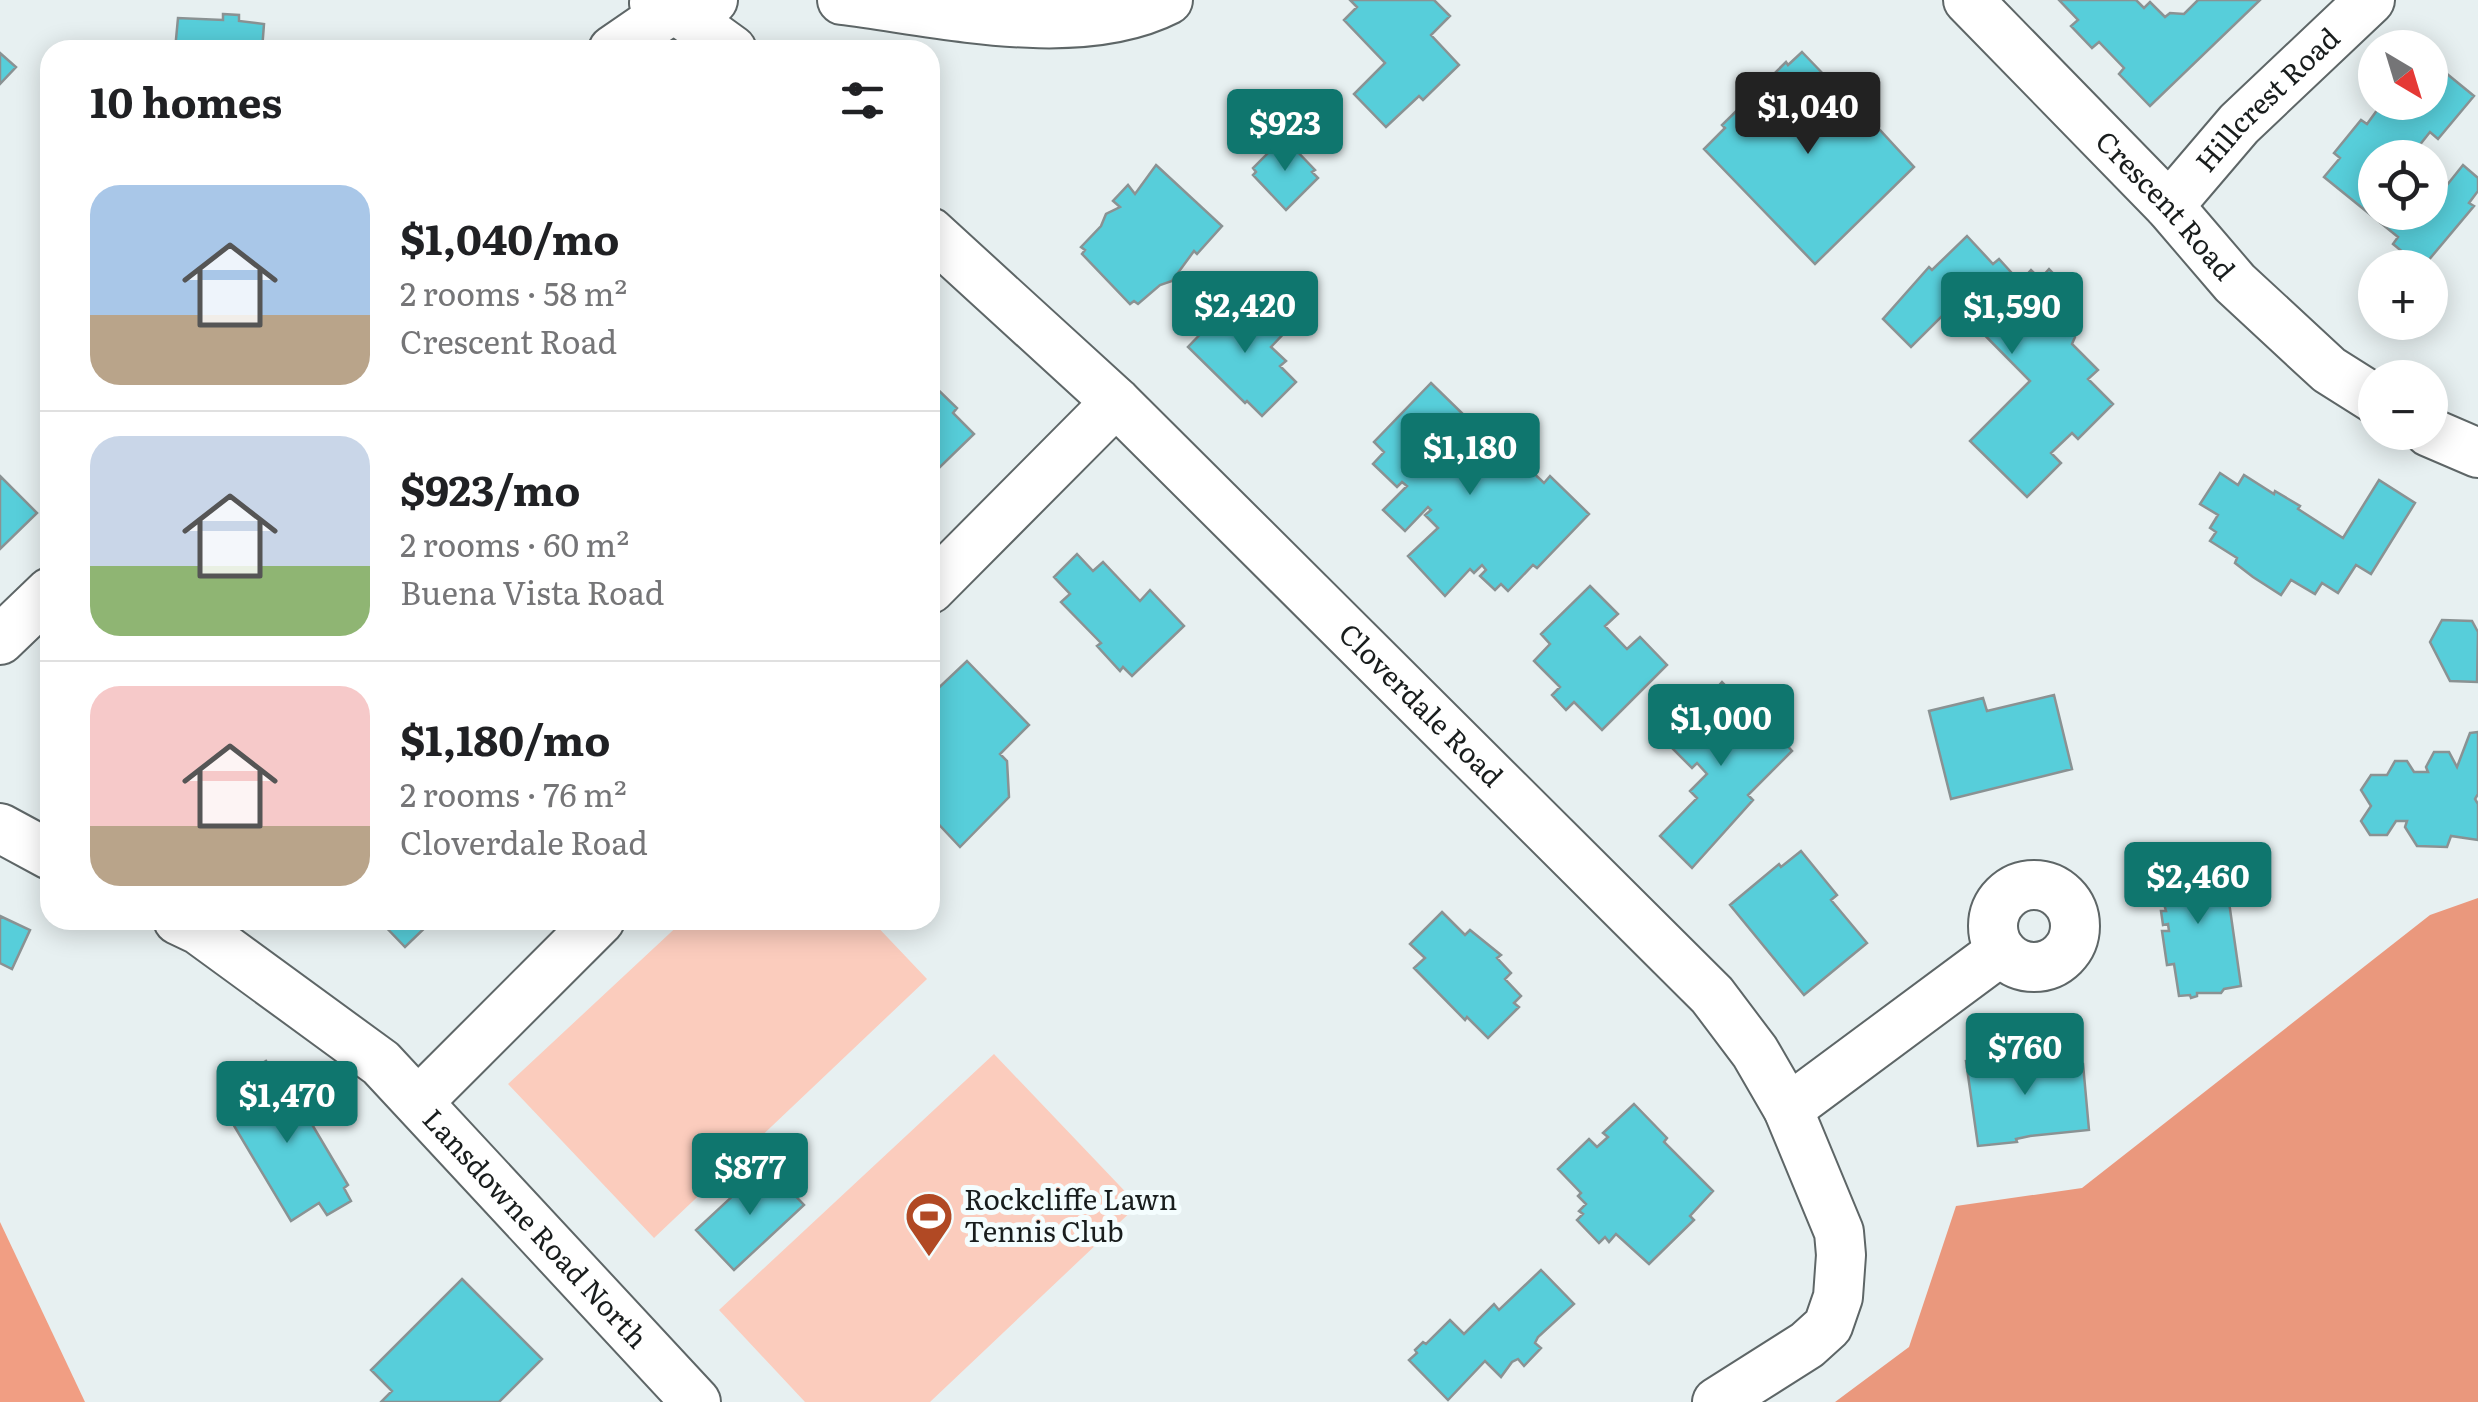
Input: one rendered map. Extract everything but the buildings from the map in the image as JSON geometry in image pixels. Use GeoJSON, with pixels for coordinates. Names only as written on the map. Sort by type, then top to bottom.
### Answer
{"type":"FeatureCollection","features":[{"type":"Feature","properties":{"kind":"street"},"geometry":{"type":"LineString","coordinates":[[842,0],[1030,23],[1105,22],[1168,0]]}},
{"type":"Feature","properties":{"kind":"street","name":"Crescent Road"},"geometry":{"type":"LineString","coordinates":[[1968,0],[2169,206],[2235,283],[2329,370],[2358,388]]}},
{"type":"Feature","properties":{"kind":"street","name":"Hillcrest Road"},"geometry":{"type":"LineString","coordinates":[[2169,206],[2239,124],[2370,0]]}},
{"type":"Feature","properties":{"kind":"street"},"geometry":{"type":"LineString","coordinates":[[626,40],[676,3],[720,40]]}},
{"type":"Feature","properties":{"kind":"street","name":"Cloverdale Road"},"geometry":{"type":"LineString","coordinates":[[940,241],[1116,402],[1712,995],[1755,1052],[1788,1109],[1839,1232],[1838,1298],[1828,1326],[1808,1345],[1717,1402]]}},
{"type":"Feature","properties":{"kind":"street"},"geometry":{"type":"LineString","coordinates":[[940,579],[1116,402]]}},
{"type":"Feature","properties":{"kind":"street"},"geometry":{"type":"LineString","coordinates":[[2448,441],[2478,454]]}},
{"type":"Feature","properties":{"kind":"street"},"geometry":{"type":"LineString","coordinates":[[0,640],[40,602]]}},
{"type":"Feature","properties":{"kind":"street"},"geometry":{"type":"LineString","coordinates":[[0,828],[40,850]]}},
{"type":"Feature","properties":{"kind":"street","name":"Lansdowne Road North"},"geometry":{"type":"LineString","coordinates":[[198,930],[381,1063],[696,1402]]}},
{"type":"Feature","properties":{"kind":"street"},"geometry":{"type":"LineString","coordinates":[[420,1101],[590,930]]}},
{"type":"Feature","properties":{"kind":"street"},"geometry":{"type":"LineString","coordinates":[[1788,1109],[2001,951]]}},
{"type":"Feature","properties":{"kind":"shaded area"},"geometry":{"type":"Polygon","coordinates":[[[2478,898],[2478,1402],[1835,1402],[1909,1347],[1956,1206],[2082,1188],[2430,915],[2478,898]]]}},
{"type":"Feature","properties":{"kind":"shaded area"},"geometry":{"type":"Polygon","coordinates":[[[673,930],[880,930],[927,979],[654,1238],[508,1084],[673,930]]]}},
{"type":"Feature","properties":{"kind":"shaded area","name":"Rockcliffe Lawn Tennis Club"},"geometry":{"type":"Polygon","coordinates":[[[994,1054],[1138,1205],[930,1402],[805,1402],[719,1310],[994,1054]]]}},
{"type":"Feature","properties":{"kind":"shaded area"},"geometry":{"type":"Polygon","coordinates":[[[0,1222],[85,1402],[0,1402],[0,1222]]]}},
{"type":"Feature","properties":{"kind":"place","name":"Rockcliffe Lawn Tennis Club"},"geometry":{"type":"Point","coordinates":[929,1258]}}]}
